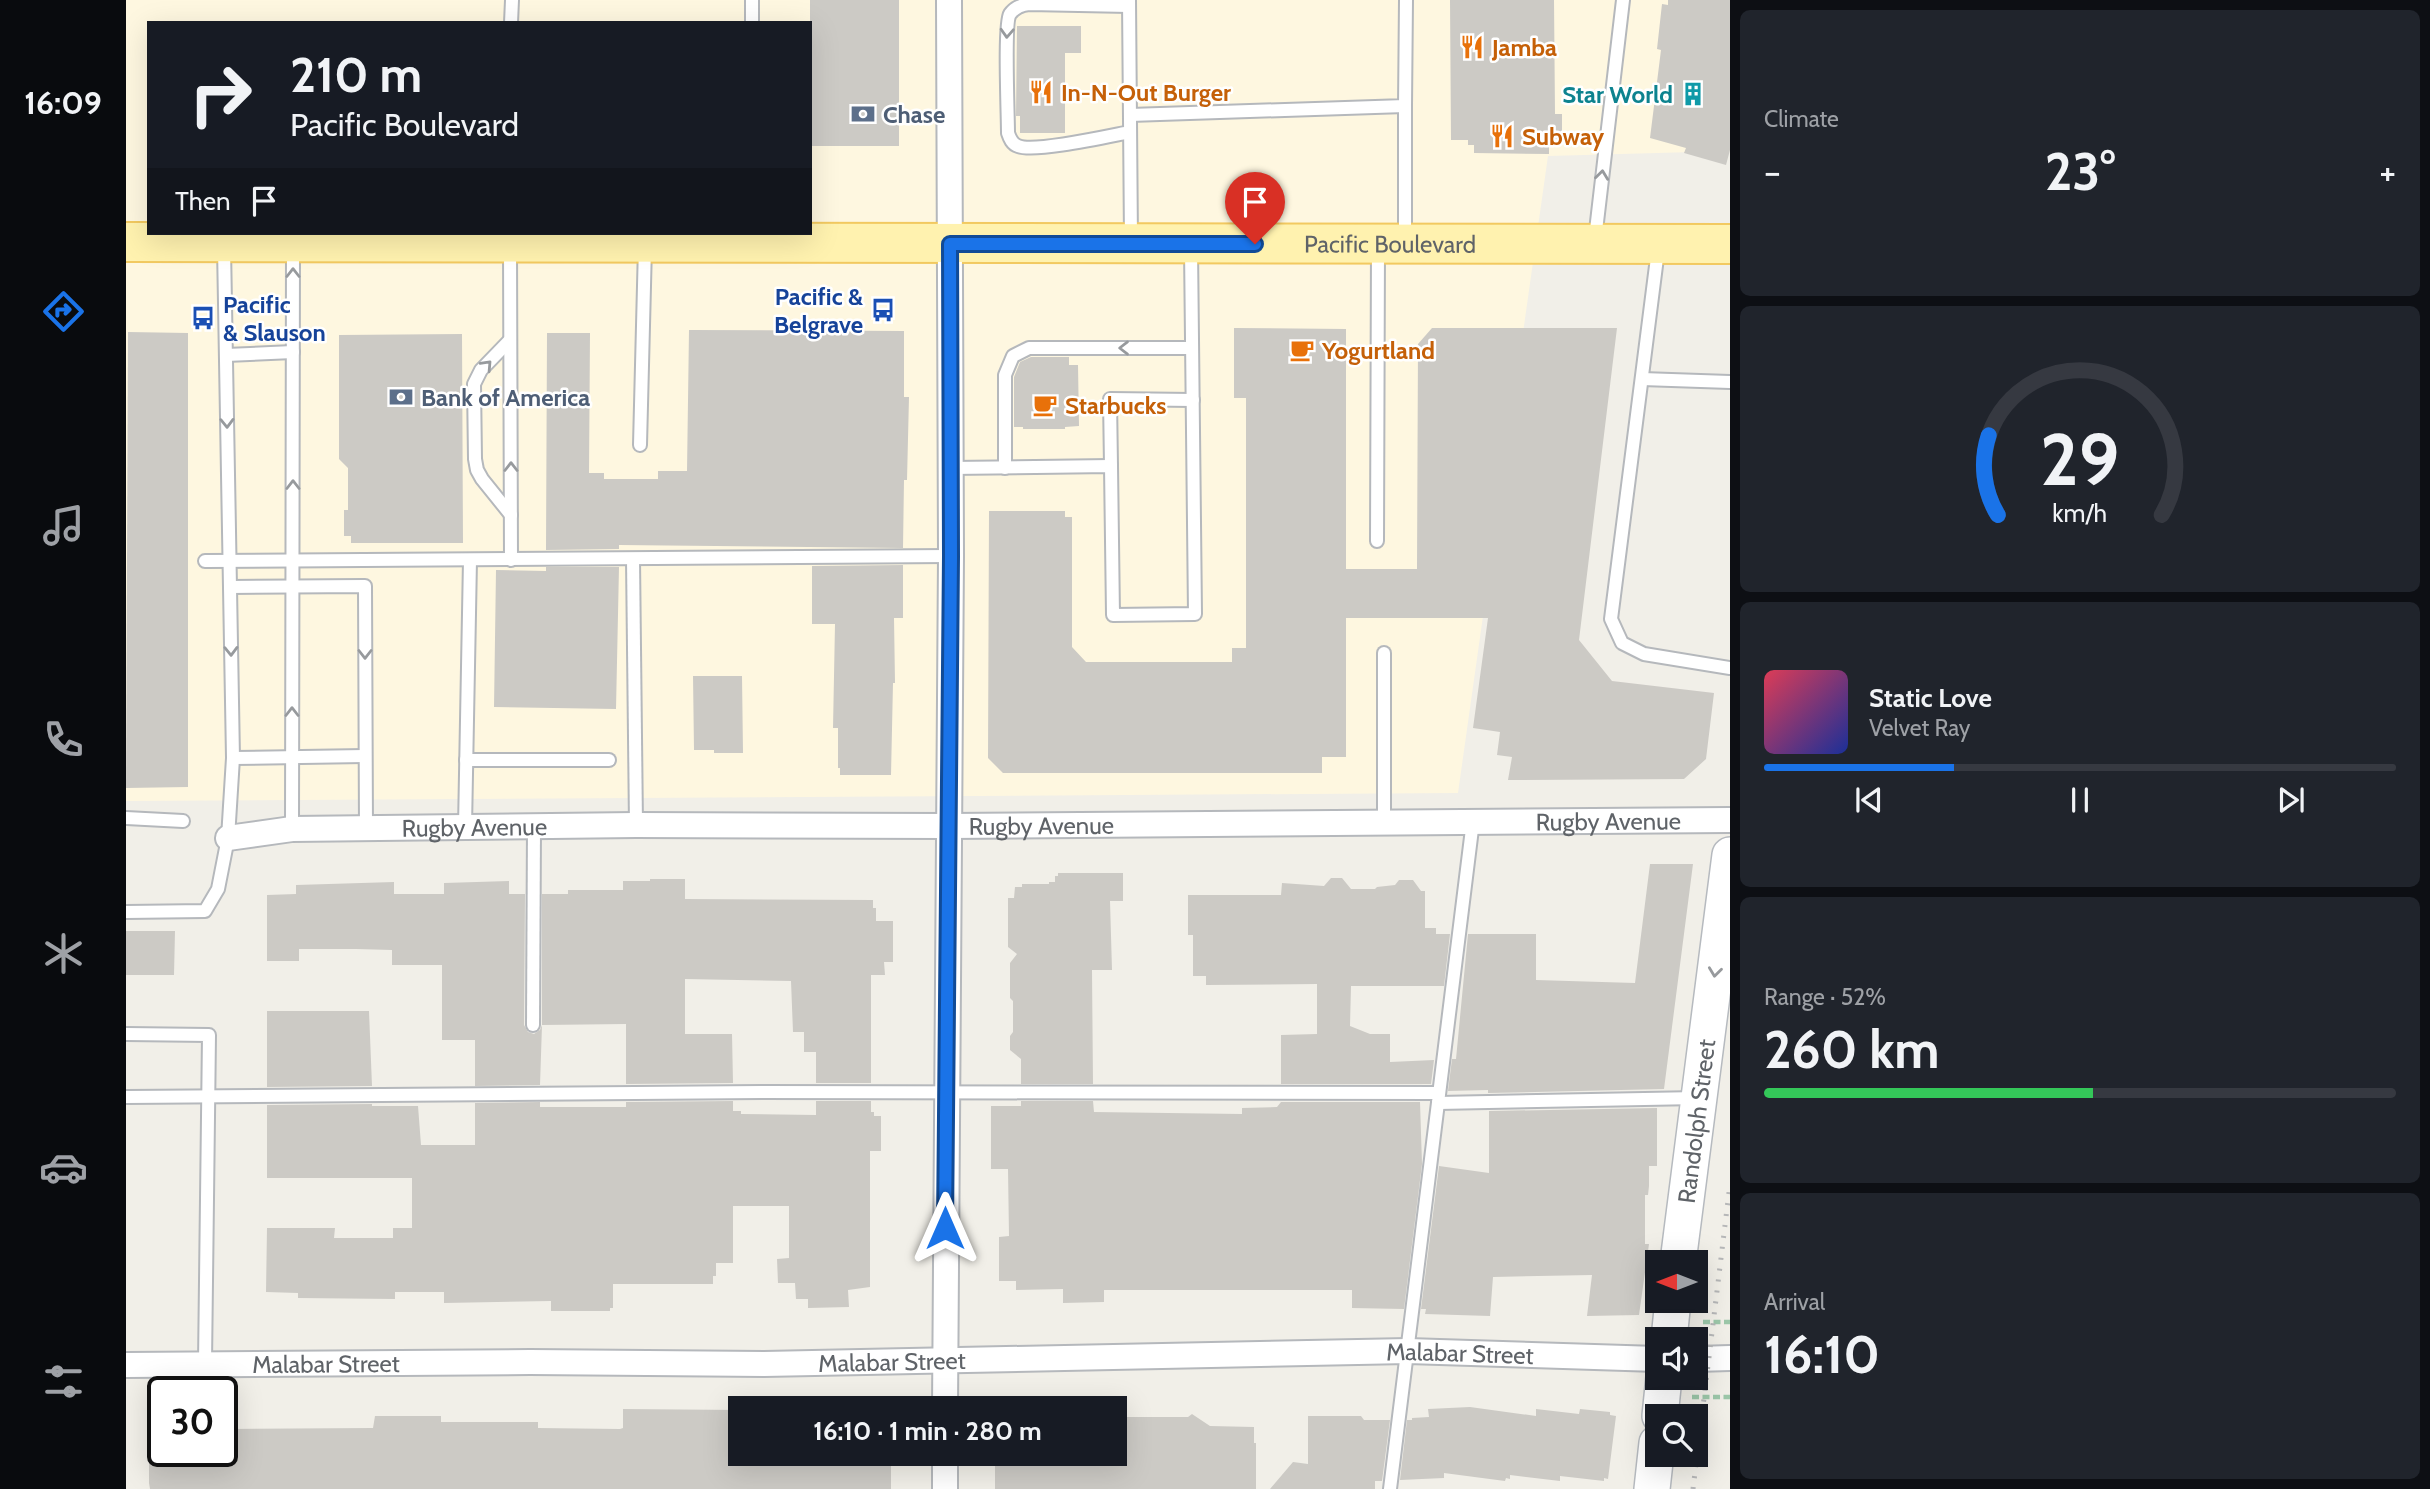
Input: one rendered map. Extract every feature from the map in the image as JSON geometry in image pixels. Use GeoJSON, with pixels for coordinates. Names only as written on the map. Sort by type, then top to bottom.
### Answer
{"type":"FeatureCollection","features":[{"type":"Feature","properties":{"kind":"main road","name":"Pacific Boulevard"},"geometry":{"type":"LineString","coordinates":[[126,242],[293,243],[510,238],[645,244],[1730,244]]}},
{"type":"Feature","properties":{"kind":"street"},"geometry":{"type":"LineString","coordinates":[[945,1396],[951,556],[949,0]]}},
{"type":"Feature","properties":{"kind":"street","name":"Rugby Avenue"},"geometry":{"type":"LineString","coordinates":[[228,838],[292,829],[1730,820]]}},
{"type":"Feature","properties":{"kind":"street","name":"Randolph Street"},"geometry":{"type":"LineString","coordinates":[[1679,1250],[1730,855]]}},
{"type":"Feature","properties":{"kind":"street","name":"Malabar Street"},"geometry":{"type":"LineString","coordinates":[[126,1364],[764,1364],[1408,1351],[1645,1359]]}},
{"type":"Feature","properties":{"kind":"street"},"geometry":{"type":"LineString","coordinates":[[1708,1359],[1730,1358]]}},
{"type":"Feature","properties":{"kind":"street"},"geometry":{"type":"LineString","coordinates":[[945,1466],[945,1489]]}},
{"type":"Feature","properties":{"kind":"street"},"geometry":{"type":"LineString","coordinates":[[1652,1489],[1654,1467]]}},
{"type":"Feature","properties":{"kind":"lane"},"geometry":{"type":"LineString","coordinates":[[511,21],[512,0]]}},
{"type":"Feature","properties":{"kind":"lane"},"geometry":{"type":"LineString","coordinates":[[752,0],[752,21]]}},
{"type":"Feature","properties":{"kind":"lane"},"geometry":{"type":"LineString","coordinates":[[1377,541],[1392,243],[1405,106],[1406,0]]}},
{"type":"Feature","properties":{"kind":"lane"},"geometry":{"type":"LineString","coordinates":[[1594,243],[1623,0]]}},
{"type":"Feature","properties":{"kind":"lane"},"geometry":{"type":"LineString","coordinates":[[1130,132],[1053,146],[1020,148],[1012,142],[1008,133],[1006,34],[1009,15],[1018,6],[1129,3],[1131,244]]}},
{"type":"Feature","properties":{"kind":"lane"},"geometry":{"type":"LineString","coordinates":[[1130,116],[1405,106]]}},
{"type":"Feature","properties":{"kind":"lane"},"geometry":{"type":"LineString","coordinates":[[510,238],[512,559]]}},
{"type":"Feature","properties":{"kind":"lane"},"geometry":{"type":"LineString","coordinates":[[126,912],[205,911],[218,889],[228,838],[233,758],[224,243]]}},
{"type":"Feature","properties":{"kind":"lane"},"geometry":{"type":"LineString","coordinates":[[292,829],[293,243]]}},
{"type":"Feature","properties":{"kind":"lane"},"geometry":{"type":"LineString","coordinates":[[1659,243],[1611,619],[1622,643],[1644,654],[1730,668]]}},
{"type":"Feature","properties":{"kind":"lane"},"geometry":{"type":"LineString","coordinates":[[640,445],[645,244]]}},
{"type":"Feature","properties":{"kind":"lane"},"geometry":{"type":"LineString","coordinates":[[1191,244],[1193,400],[1195,614],[1113,615],[1110,399],[1193,400]]}},
{"type":"Feature","properties":{"kind":"lane"},"geometry":{"type":"LineString","coordinates":[[510,340],[477,377],[474,397],[477,470],[512,515]]}},
{"type":"Feature","properties":{"kind":"lane"},"geometry":{"type":"LineString","coordinates":[[1005,468],[1005,375],[1013,356],[1029,348],[1192,348]]}},
{"type":"Feature","properties":{"kind":"lane"},"geometry":{"type":"LineString","coordinates":[[226,355],[292,352]]}},
{"type":"Feature","properties":{"kind":"lane"},"geometry":{"type":"LineString","coordinates":[[1642,379],[1730,382]]}},
{"type":"Feature","properties":{"kind":"lane"},"geometry":{"type":"LineString","coordinates":[[950,468],[1111,466]]}},
{"type":"Feature","properties":{"kind":"lane"},"geometry":{"type":"LineString","coordinates":[[205,561],[951,556]]}},
{"type":"Feature","properties":{"kind":"lane"},"geometry":{"type":"LineString","coordinates":[[633,559],[636,825]]}},
{"type":"Feature","properties":{"kind":"lane"},"geometry":{"type":"LineString","coordinates":[[465,827],[470,560]]}},
{"type":"Feature","properties":{"kind":"lane"},"geometry":{"type":"LineString","coordinates":[[230,587],[365,586],[366,829]]}},
{"type":"Feature","properties":{"kind":"lane"},"geometry":{"type":"LineString","coordinates":[[1384,653],[1384,822]]}},
{"type":"Feature","properties":{"kind":"lane"},"geometry":{"type":"LineString","coordinates":[[233,758],[365,756]]}},
{"type":"Feature","properties":{"kind":"lane"},"geometry":{"type":"LineString","coordinates":[[466,760],[609,760]]}},
{"type":"Feature","properties":{"kind":"lane"},"geometry":{"type":"LineString","coordinates":[[126,818],[183,821]]}},
{"type":"Feature","properties":{"kind":"lane"},"geometry":{"type":"LineString","coordinates":[[1390,1489],[1472,821]]}},
{"type":"Feature","properties":{"kind":"lane"},"geometry":{"type":"LineString","coordinates":[[533,1025],[534,827]]}},
{"type":"Feature","properties":{"kind":"lane"},"geometry":{"type":"LineString","coordinates":[[126,1034],[209,1035],[205,1363]]}},
{"type":"Feature","properties":{"kind":"lane"},"geometry":{"type":"LineString","coordinates":[[126,1097],[762,1092],[1698,1098]]}},
{"type":"Feature","properties":{"kind":"path"},"geometry":{"type":"LineString","coordinates":[[1680,1320],[1730,1322]]}},
{"type":"Feature","properties":{"kind":"path"},"geometry":{"type":"LineString","coordinates":[[1668,1396],[1730,1397]]}},
{"type":"Feature","properties":{"kind":"shaded area"},"geometry":{"type":"Polygon","coordinates":[[[126,0],[1730,0],[1730,151],[1548,156],[1458,793],[126,801],[126,0]]]}},
{"type":"Feature","properties":{"kind":"building"},"geometry":{"type":"Polygon","coordinates":[[[810,0],[899,0],[899,146],[812,146],[810,0]]]}},
{"type":"Feature","properties":{"kind":"building"},"geometry":{"type":"Polygon","coordinates":[[[1450,0],[1554,0],[1555,114],[1562,114],[1562,139],[1555,139],[1555,145],[1549,145],[1549,154],[1474,153],[1474,145],[1468,145],[1468,140],[1451,140],[1450,0]]]}},
{"type":"Feature","properties":{"kind":"building","name":"Star World"},"geometry":{"type":"Polygon","coordinates":[[[1668,0],[1730,0],[1730,150],[1726,165],[1684,153],[1686,148],[1650,138],[1661,50],[1657,49],[1662,4],[1668,5],[1668,0]]]}},
{"type":"Feature","properties":{"kind":"building","name":"In-N-Out Burger"},"geometry":{"type":"Polygon","coordinates":[[[1017,26],[1081,26],[1081,53],[1065,53],[1065,133],[1020,133],[1020,116],[1016,116],[1017,26]]]}},
{"type":"Feature","properties":{"kind":"building"},"geometry":{"type":"Polygon","coordinates":[[[1234,328],[1346,329],[1346,569],[1417,569],[1418,344],[1432,328],[1617,328],[1579,640],[1612,681],[1714,693],[1706,759],[1684,779],[1508,780],[1512,757],[1497,755],[1500,732],[1473,728],[1488,618],[1346,618],[1346,757],[1322,757],[1322,773],[1003,773],[988,758],[989,511],[1065,511],[1065,517],[1072,517],[1072,647],[1086,662],[1232,662],[1232,648],[1246,648],[1246,398],[1234,398],[1234,328]]]}},
{"type":"Feature","properties":{"kind":"building"},"geometry":{"type":"Polygon","coordinates":[[[689,330],[904,331],[904,397],[909,397],[903,548],[619,545],[619,549],[546,550],[547,333],[590,333],[589,473],[604,473],[604,479],[658,479],[658,471],[687,471],[689,330]]]}},
{"type":"Feature","properties":{"kind":"building"},"geometry":{"type":"Polygon","coordinates":[[[128,332],[188,333],[188,787],[126,788],[128,332]]]}},
{"type":"Feature","properties":{"kind":"building","name":"Bank of America"},"geometry":{"type":"Polygon","coordinates":[[[462,334],[463,543],[351,543],[351,536],[344,536],[344,510],[348,510],[348,468],[339,459],[339,335],[462,334]]]}},
{"type":"Feature","properties":{"kind":"building","name":"Starbucks"},"geometry":{"type":"Polygon","coordinates":[[[1031,357],[1069,357],[1069,365],[1078,365],[1079,426],[1065,429],[1014,427],[1014,377],[1020,362],[1031,357]]]}},
{"type":"Feature","properties":{"kind":"building"},"geometry":{"type":"Polygon","coordinates":[[[903,565],[903,618],[894,618],[895,683],[891,775],[840,775],[838,728],[833,728],[835,624],[812,624],[812,566],[903,565]]]}},
{"type":"Feature","properties":{"kind":"building"},"geometry":{"type":"Polygon","coordinates":[[[546,567],[619,567],[616,709],[494,707],[496,570],[546,571],[546,567]]]}},
{"type":"Feature","properties":{"kind":"building"},"geometry":{"type":"Polygon","coordinates":[[[693,676],[742,676],[743,753],[694,750],[693,676]]]}},
{"type":"Feature","properties":{"kind":"building"},"geometry":{"type":"Polygon","coordinates":[[[1650,864],[1693,864],[1664,1089],[1488,1093],[1488,1090],[1448,1091],[1452,1059],[1456,1059],[1468,934],[1536,934],[1536,980],[1635,983],[1650,864]]]}},
{"type":"Feature","properties":{"kind":"building"},"geometry":{"type":"Polygon","coordinates":[[[1058,873],[1123,873],[1123,901],[1110,901],[1112,970],[1092,970],[1093,1084],[1021,1084],[1021,1059],[1010,1050],[1013,1001],[1010,998],[1010,963],[1017,954],[1008,947],[1008,898],[1014,898],[1015,887],[1022,887],[1022,884],[1055,882],[1058,873]]]}},
{"type":"Feature","properties":{"kind":"building"},"geometry":{"type":"Polygon","coordinates":[[[1331,878],[1342,878],[1351,889],[1375,889],[1395,885],[1399,880],[1413,880],[1421,891],[1425,891],[1425,928],[1436,928],[1436,934],[1450,934],[1444,986],[1351,986],[1350,1026],[1370,1034],[1390,1034],[1390,1062],[1434,1060],[1431,1084],[1281,1084],[1281,1035],[1317,1034],[1317,984],[1206,985],[1206,976],[1193,976],[1193,935],[1188,935],[1188,895],[1281,895],[1282,883],[1324,886],[1331,878]]]}},
{"type":"Feature","properties":{"kind":"building"},"geometry":{"type":"Polygon","coordinates":[[[685,879],[685,899],[873,900],[876,921],[893,921],[893,962],[884,962],[885,975],[871,975],[871,1083],[816,1083],[816,1052],[804,1052],[804,1032],[793,1032],[791,981],[685,979],[685,1034],[732,1034],[733,1083],[626,1084],[626,1024],[542,1025],[542,894],[568,894],[568,890],[623,890],[623,881],[685,879]]]}},
{"type":"Feature","properties":{"kind":"building"},"geometry":{"type":"Polygon","coordinates":[[[509,881],[509,894],[525,894],[524,1025],[528,1032],[534,1034],[542,1025],[540,1085],[475,1086],[475,1040],[442,1040],[442,965],[392,965],[392,950],[356,949],[299,949],[299,961],[267,961],[267,895],[296,894],[296,885],[394,882],[394,894],[444,894],[444,883],[509,881]]]}},
{"type":"Feature","properties":{"kind":"building"},"geometry":{"type":"Polygon","coordinates":[[[126,931],[175,931],[174,975],[126,975],[126,931]]]}},
{"type":"Feature","properties":{"kind":"building"},"geometry":{"type":"Polygon","coordinates":[[[267,1011],[369,1011],[372,1086],[267,1087],[267,1011]]]}},
{"type":"Feature","properties":{"kind":"building"},"geometry":{"type":"Polygon","coordinates":[[[733,1101],[733,1111],[741,1111],[741,1114],[816,1115],[816,1101],[871,1101],[871,1112],[874,1112],[874,1116],[881,1116],[881,1151],[870,1151],[870,1287],[848,1290],[849,1307],[808,1308],[808,1299],[796,1299],[795,1283],[778,1283],[777,1259],[789,1258],[789,1206],[733,1206],[733,1263],[716,1263],[713,1284],[613,1284],[613,1308],[610,1308],[610,1311],[551,1311],[551,1301],[444,1303],[444,1292],[395,1292],[395,1299],[298,1298],[298,1293],[266,1292],[267,1228],[335,1228],[334,1238],[393,1238],[393,1228],[412,1228],[412,1178],[267,1178],[267,1105],[418,1106],[421,1145],[475,1145],[475,1103],[540,1102],[540,1107],[626,1107],[626,1102],[733,1101]]]}},
{"type":"Feature","properties":{"kind":"building"},"geometry":{"type":"Polygon","coordinates":[[[1021,1101],[1093,1101],[1094,1112],[1242,1114],[1242,1108],[1277,1107],[1281,1102],[1420,1102],[1422,1164],[1404,1309],[1352,1308],[1352,1290],[1104,1290],[1104,1302],[1063,1303],[1063,1289],[1016,1290],[1016,1281],[999,1281],[999,1237],[1009,1236],[1008,1169],[991,1169],[991,1106],[1021,1106],[1021,1101]]]}},
{"type":"Feature","properties":{"kind":"building"},"geometry":{"type":"Polygon","coordinates":[[[1657,1108],[1657,1166],[1649,1166],[1648,1195],[1645,1195],[1645,1244],[1649,1244],[1648,1250],[1645,1250],[1639,1315],[1587,1316],[1592,1275],[1493,1277],[1490,1316],[1425,1314],[1426,1309],[1421,1309],[1439,1166],[1489,1173],[1489,1111],[1657,1108]]]}},
{"type":"Feature","properties":{"kind":"building"},"geometry":{"type":"Polygon","coordinates":[[[1470,1407],[1536,1416],[1536,1409],[1579,1414],[1580,1409],[1610,1412],[1610,1415],[1616,1416],[1608,1479],[1604,1478],[1604,1481],[1560,1476],[1560,1481],[1510,1475],[1510,1479],[1506,1478],[1505,1481],[1444,1473],[1444,1478],[1400,1480],[1407,1420],[1429,1417],[1428,1409],[1470,1407]]]}},
{"type":"Feature","properties":{"kind":"building"},"geometry":{"type":"Polygon","coordinates":[[[623,1409],[728,1410],[728,1466],[891,1466],[891,1489],[150,1489],[149,1483],[149,1467],[238,1467],[238,1429],[373,1428],[375,1416],[441,1416],[441,1422],[538,1422],[538,1428],[623,1428],[623,1409]]]}},
{"type":"Feature","properties":{"kind":"building"},"geometry":{"type":"Polygon","coordinates":[[[1192,1414],[1210,1426],[1254,1427],[1256,1489],[995,1489],[995,1466],[1127,1466],[1127,1417],[1188,1417],[1192,1414]]]}},
{"type":"Feature","properties":{"kind":"building"},"geometry":{"type":"Polygon","coordinates":[[[1308,1416],[1361,1416],[1364,1420],[1390,1420],[1382,1481],[1375,1481],[1375,1489],[1270,1489],[1293,1462],[1308,1464],[1308,1416]]]}},
{"type":"Feature","properties":{"kind":"railway"},"geometry":{"type":"LineString","coordinates":[[1693,1489],[1730,1184]]}},
{"type":"Feature","properties":{"kind":"place","name":"Jamba"},"geometry":{"type":"Point","coordinates":[1472,47]}},
{"type":"Feature","properties":{"kind":"place","name":"In-N-Out Burger"},"geometry":{"type":"Point","coordinates":[1041,92]}},
{"type":"Feature","properties":{"kind":"place","name":"Star World"},"geometry":{"type":"Point","coordinates":[1693,94]}},
{"type":"Feature","properties":{"kind":"place","name":"Chase"},"geometry":{"type":"Point","coordinates":[863,114]}},
{"type":"Feature","properties":{"kind":"place","name":"Subway"},"geometry":{"type":"Point","coordinates":[1502,136]}},
{"type":"Feature","properties":{"kind":"place","name":"Pacific & Belgrave"},"geometry":{"type":"Point","coordinates":[883,310]}},
{"type":"Feature","properties":{"kind":"place","name":"Pacific & Slauson"},"geometry":{"type":"Point","coordinates":[203,318]}},
{"type":"Feature","properties":{"kind":"place","name":"Yogurtland"},"geometry":{"type":"Point","coordinates":[1302,350]}},
{"type":"Feature","properties":{"kind":"place","name":"Bank of America"},"geometry":{"type":"Point","coordinates":[401,397]}},
{"type":"Feature","properties":{"kind":"place","name":"Starbucks"},"geometry":{"type":"Point","coordinates":[1045,405]}},
{"type":"Feature","properties":{"kind":"route"},"geometry":{"type":"LineString","coordinates":[[945,1228],[951,556],[950,244],[1255,244]]}}]}
